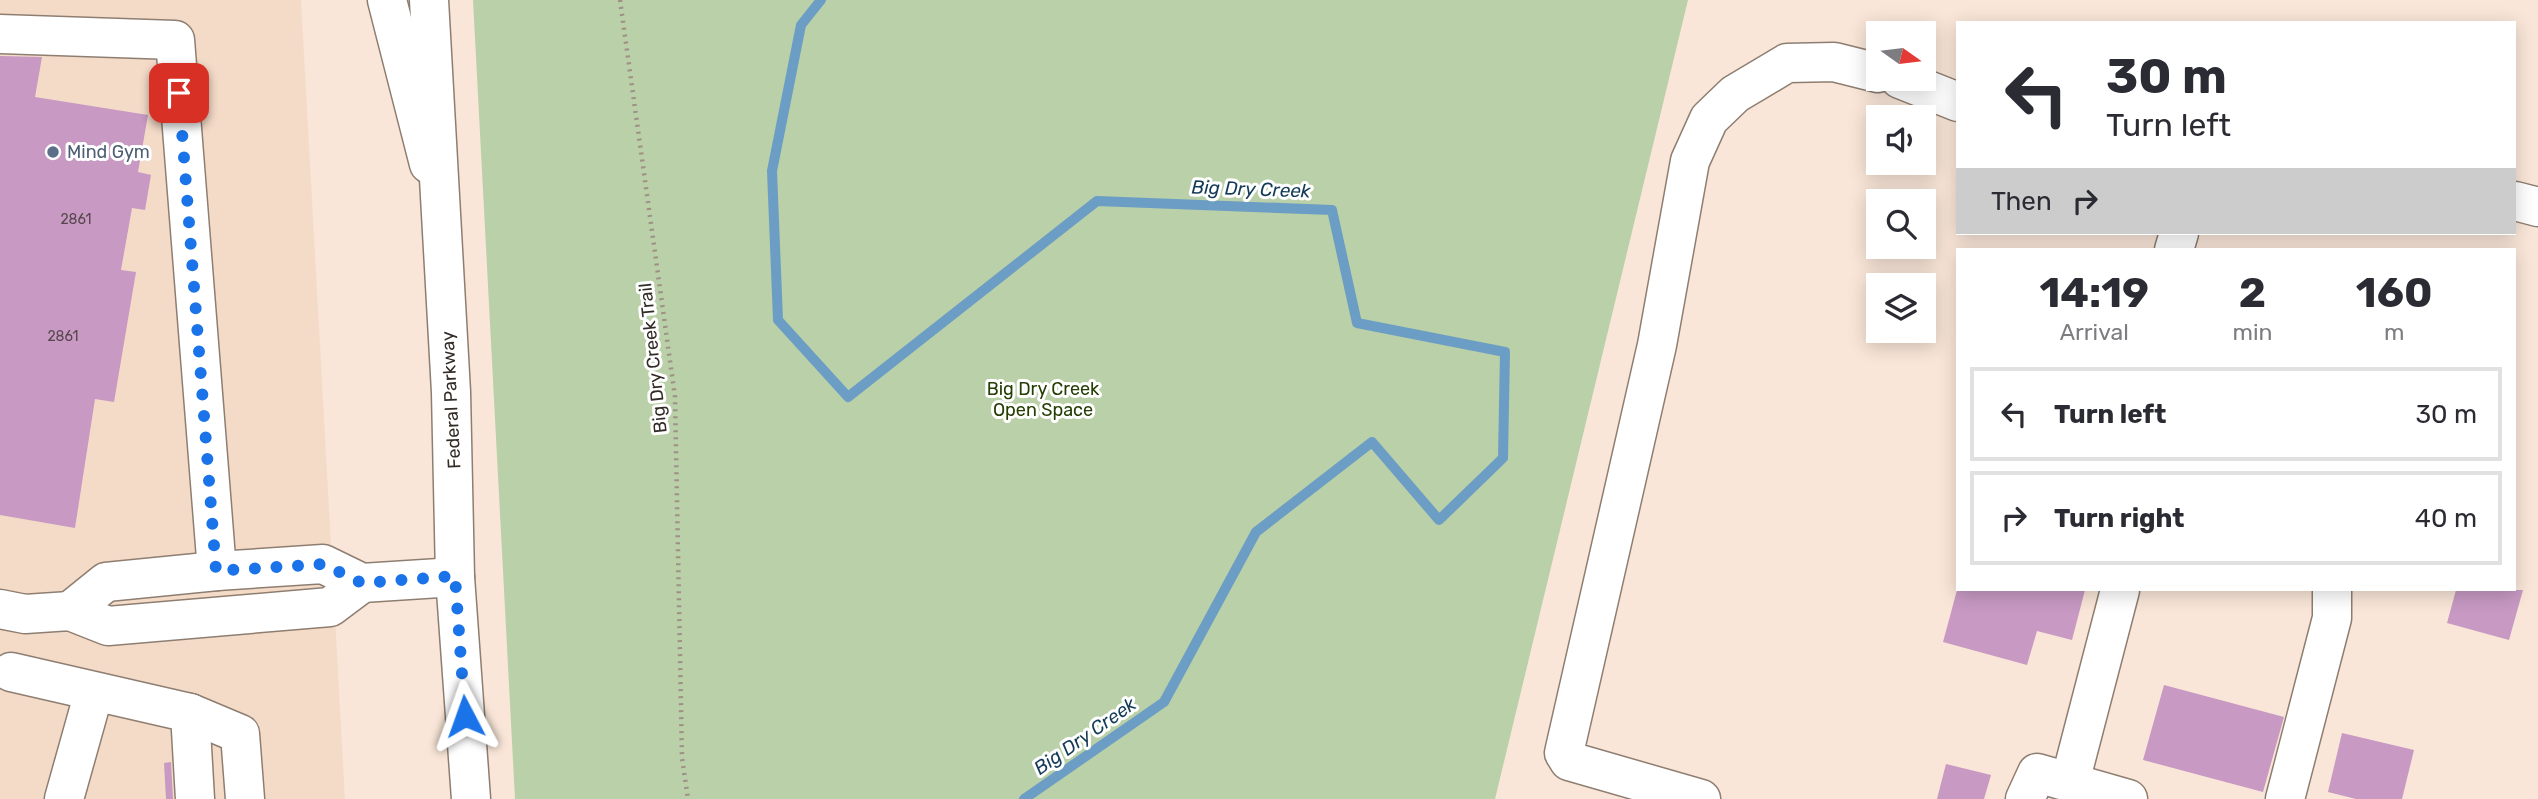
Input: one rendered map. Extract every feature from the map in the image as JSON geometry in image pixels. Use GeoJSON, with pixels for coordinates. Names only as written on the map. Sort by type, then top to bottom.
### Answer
{"type":"FeatureCollection","features":[{"type":"Feature","properties":{"kind":"street"},"geometry":{"type":"LineString","coordinates":[[387,0],[439,203]]}},
{"type":"Feature","properties":{"kind":"street","name":"Federal Parkway"},"geometry":{"type":"LineString","coordinates":[[429,0],[451,392],[455,576],[471,799]]}},
{"type":"Feature","properties":{"kind":"street"},"geometry":{"type":"LineString","coordinates":[[0,34],[175,40],[216,571]]}},
{"type":"Feature","properties":{"kind":"street"},"geometry":{"type":"LineString","coordinates":[[1701,799],[1569,761],[1564,753],[1657,345],[1689,161],[1709,119],[1735,94],[1787,63],[1834,62],[1866,70]]}},
{"type":"Feature","properties":{"kind":"street"},"geometry":{"type":"LineString","coordinates":[[1930,91],[1956,101]]}},
{"type":"Feature","properties":{"kind":"street"},"geometry":{"type":"LineString","coordinates":[[2516,201],[2538,207]]}},
{"type":"Feature","properties":{"kind":"street"},"geometry":{"type":"LineString","coordinates":[[70,611],[106,582],[216,571],[323,564],[362,583],[455,576]]}},
{"type":"Feature","properties":{"kind":"street"},"geometry":{"type":"LineString","coordinates":[[0,609],[25,614],[70,611],[108,626],[330,607],[362,583]]}},
{"type":"Feature","properties":{"kind":"street"},"geometry":{"type":"LineString","coordinates":[[2070,782],[2120,591]]}},
{"type":"Feature","properties":{"kind":"street"},"geometry":{"type":"LineString","coordinates":[[2285,799],[2332,618],[2332,591]]}},
{"type":"Feature","properties":{"kind":"street"},"geometry":{"type":"LineString","coordinates":[[11,673],[190,713],[240,734],[245,799]]}},
{"type":"Feature","properties":{"kind":"street"},"geometry":{"type":"LineString","coordinates":[[64,799],[94,692]]}},
{"type":"Feature","properties":{"kind":"street"},"geometry":{"type":"LineString","coordinates":[[190,713],[195,799]]}},
{"type":"Feature","properties":{"kind":"street"},"geometry":{"type":"LineString","coordinates":[[2025,799],[2037,773],[2128,799]]}},
{"type":"Feature","properties":{"kind":"path","name":"Big Dry Creek Trail"},"geometry":{"type":"LineString","coordinates":[[620,0],[675,397],[682,758],[688,799]]}},
{"type":"Feature","properties":{"kind":"shaded area"},"geometry":{"type":"Polygon","coordinates":[[[0,0],[301,0],[345,799],[0,799],[0,0]]]}},
{"type":"Feature","properties":{"kind":"green space","name":"Big Dry Creek Open Space"},"geometry":{"type":"Polygon","coordinates":[[[473,0],[1688,0],[1495,799],[515,799],[473,0]]]}},
{"type":"Feature","properties":{"kind":"building"},"geometry":{"type":"Polygon","coordinates":[[[0,56],[42,57],[35,97],[148,115],[138,172],[151,175],[145,210],[132,208],[121,270],[136,272],[114,402],[95,399],[75,528],[0,515],[0,56]]]}},
{"type":"Feature","properties":{"kind":"building"},"geometry":{"type":"Polygon","coordinates":[[[2523,590],[2509,640],[2447,623],[2456,591],[2523,590]]]}},
{"type":"Feature","properties":{"kind":"building"},"geometry":{"type":"Polygon","coordinates":[[[1957,591],[2085,591],[2072,640],[2037,631],[2027,665],[1943,642],[1957,591]]]}},
{"type":"Feature","properties":{"kind":"building"},"geometry":{"type":"Polygon","coordinates":[[[2164,685],[2284,717],[2263,792],[2143,760],[2164,685]]]}},
{"type":"Feature","properties":{"kind":"building"},"geometry":{"type":"Polygon","coordinates":[[[2342,733],[2414,750],[2402,799],[2356,799],[2328,792],[2342,733]]]}},
{"type":"Feature","properties":{"kind":"building"},"geometry":{"type":"Polygon","coordinates":[[[171,762],[173,799],[166,799],[164,763],[171,762]]]}},
{"type":"Feature","properties":{"kind":"building"},"geometry":{"type":"Polygon","coordinates":[[[1946,764],[1991,775],[1984,799],[1937,799],[1946,764]]]}},
{"type":"Feature","properties":{"kind":"waterway","name":"Big Dry Creek"},"geometry":{"type":"LineString","coordinates":[[821,0],[801,25],[772,171],[778,320],[848,397],[1097,201],[1332,210],[1357,323],[1505,352],[1503,458],[1439,520],[1372,442],[1256,532],[1164,702],[1024,799]]}},
{"type":"Feature","properties":{"kind":"place","name":"Mind Gym"},"geometry":{"type":"Point","coordinates":[53,152]}},
{"type":"Feature","properties":{"kind":"route"},"geometry":{"type":"LineString","coordinates":[[179,93],[216,571],[323,564],[362,583],[455,576],[465,716]]}}]}
